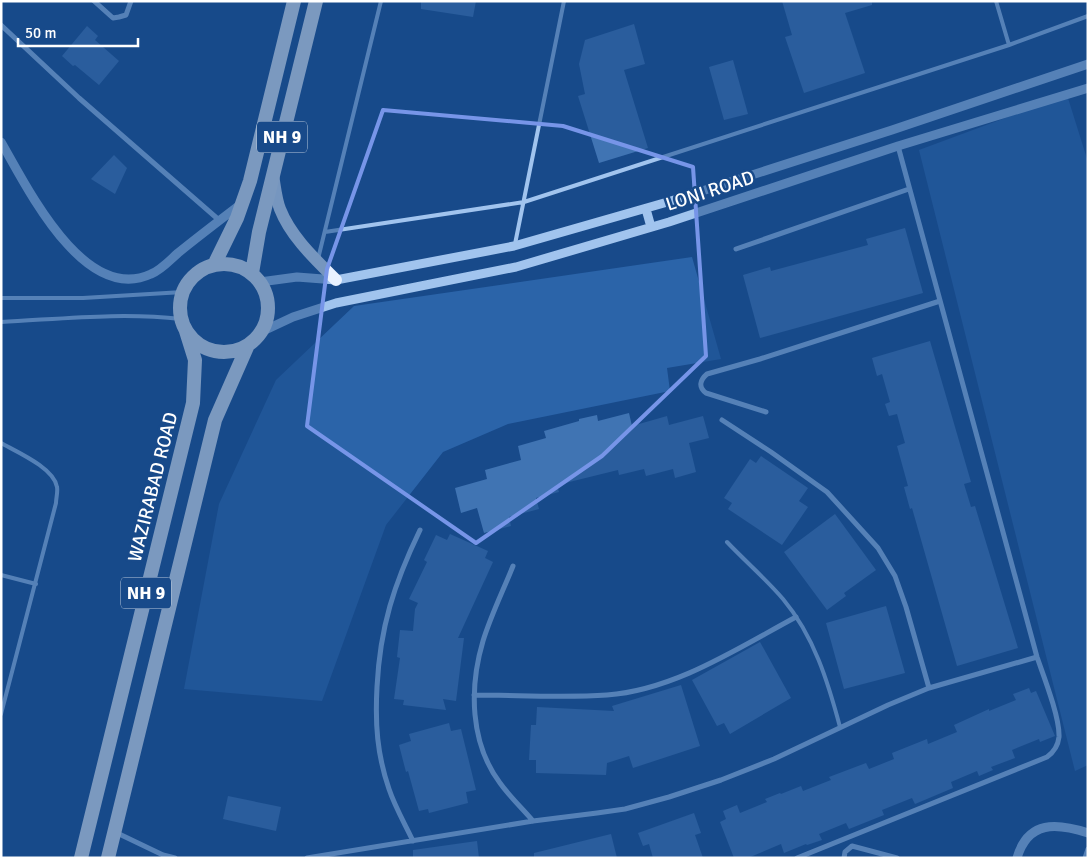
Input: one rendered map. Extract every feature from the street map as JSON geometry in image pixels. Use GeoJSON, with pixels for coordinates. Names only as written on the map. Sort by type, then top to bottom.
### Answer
{"type":"FeatureCollection","features":[{"type":"Feature","properties":{"kind":"highway","name":"NH 9"},"geometry":{"type":"LineString","coordinates":[[214,264],[238,218],[250,181],[294,1]]}},
{"type":"Feature","properties":{"kind":"highway","name":"NH 9"},"geometry":{"type":"LineString","coordinates":[[256,278],[259,232],[316,1]]}},
{"type":"Feature","properties":{"kind":"highway"},"geometry":{"type":"LineString","coordinates":[[227,263],[240,266],[256,278],[265,290],[268,303],[267,315],[261,332],[248,345],[231,351],[213,351],[196,342],[183,324],[180,305],[186,285],[198,272],[214,264],[227,263]]}},
{"type":"Feature","properties":{"kind":"highway","name":"WAZIRABAD ROAD"},"geometry":{"type":"LineString","coordinates":[[81,858],[193,403],[195,360],[183,324]]}},
{"type":"Feature","properties":{"kind":"highway","name":"NH 9"},"geometry":{"type":"LineString","coordinates":[[108,858],[215,420],[248,345]]}},
{"type":"Feature","properties":{"kind":"main road"},"geometry":{"type":"LineString","coordinates":[[273,175],[280,209],[292,230],[318,262],[336,280]]}},
{"type":"Feature","properties":{"kind":"street"},"geometry":{"type":"LineString","coordinates":[[94,1],[113,18],[126,15],[131,1]]}},
{"type":"Feature","properties":{"kind":"street"},"geometry":{"type":"LineString","coordinates":[[1,25],[79,98],[219,220]]}},
{"type":"Feature","properties":{"kind":"street","name":"LONI ROAD"},"geometry":{"type":"LineString","coordinates":[[256,278],[296,277],[336,280],[514,246],[646,208],[892,130],[1088,64]]}},
{"type":"Feature","properties":{"kind":"street","name":"LONI ROAD"},"geometry":{"type":"LineString","coordinates":[[261,332],[293,318],[336,303],[516,267],[651,227],[898,146],[1088,89]]}},
{"type":"Feature","properties":{"kind":"street"},"geometry":{"type":"LineString","coordinates":[[1,142],[42,212],[62,239],[87,263],[115,278],[133,279],[151,274],[243,203]]}},
{"type":"Feature","properties":{"kind":"street"},"geometry":{"type":"LineString","coordinates":[[797,858],[1048,757],[1055,750],[1059,739],[1058,725],[1037,657],[898,146]]}},
{"type":"Feature","properties":{"kind":"street"},"geometry":{"type":"LineString","coordinates":[[736,249],[909,188]]}},
{"type":"Feature","properties":{"kind":"street"},"geometry":{"type":"LineString","coordinates":[[646,208],[651,227]]}},
{"type":"Feature","properties":{"kind":"street"},"geometry":{"type":"LineString","coordinates":[[766,412],[706,393],[700,383],[702,378],[707,374],[760,359],[940,301]]}},
{"type":"Feature","properties":{"kind":"street"},"geometry":{"type":"LineString","coordinates":[[722,420],[827,492],[878,548],[898,583],[929,688]]}},
{"type":"Feature","properties":{"kind":"street"},"geometry":{"type":"LineString","coordinates":[[414,841],[389,790],[377,744],[375,720],[378,658],[384,624],[406,559],[420,530]]}},
{"type":"Feature","properties":{"kind":"street"},"geometry":{"type":"LineString","coordinates":[[513,566],[483,640],[476,672],[474,695],[475,719],[480,748],[488,763],[500,783],[533,821]]}},
{"type":"Feature","properties":{"kind":"street"},"geometry":{"type":"LineString","coordinates":[[474,695],[608,695],[650,686],[689,672],[796,617]]}},
{"type":"Feature","properties":{"kind":"street"},"geometry":{"type":"LineString","coordinates":[[307,858],[533,821],[596,813],[669,797],[721,780],[774,759],[840,727],[929,688],[1037,657]]}},
{"type":"Feature","properties":{"kind":"street"},"geometry":{"type":"LineString","coordinates":[[1017,858],[1030,835],[1043,827],[1061,826],[1088,834]]}},
{"type":"Feature","properties":{"kind":"street"},"geometry":{"type":"LineString","coordinates":[[114,832],[164,855],[175,858]]}},
{"type":"Feature","properties":{"kind":"street"},"geometry":{"type":"LineString","coordinates":[[844,858],[845,852],[852,846],[894,857]]}},
{"type":"Feature","properties":{"kind":"street"},"geometry":{"type":"LineString","coordinates":[[1085,858],[1088,849]]}},
{"type":"Feature","properties":{"kind":"lane"},"geometry":{"type":"LineString","coordinates":[[318,262],[381,1]]}},
{"type":"Feature","properties":{"kind":"lane"},"geometry":{"type":"LineString","coordinates":[[514,246],[564,1]]}},
{"type":"Feature","properties":{"kind":"lane"},"geometry":{"type":"LineString","coordinates":[[996,1],[1008,45]]}},
{"type":"Feature","properties":{"kind":"lane"},"geometry":{"type":"LineString","coordinates":[[325,232],[524,202],[1008,45],[1088,16]]}},
{"type":"Feature","properties":{"kind":"lane"},"geometry":{"type":"LineString","coordinates":[[1,298],[83,298],[183,292]]}},
{"type":"Feature","properties":{"kind":"lane"},"geometry":{"type":"LineString","coordinates":[[1,322],[113,316],[156,316],[183,324]]}},
{"type":"Feature","properties":{"kind":"lane"},"geometry":{"type":"LineString","coordinates":[[1,443],[44,468],[52,475],[57,486],[56,503],[1,714]]}},
{"type":"Feature","properties":{"kind":"lane"},"geometry":{"type":"LineString","coordinates":[[727,542],[783,598],[796,617],[820,662],[830,689],[840,727]]}},
{"type":"Feature","properties":{"kind":"lane"},"geometry":{"type":"LineString","coordinates":[[1,575],[36,584]]}},
{"type":"Feature","properties":{"kind":"highlighted area"},"geometry":{"type":"Polygon","coordinates":[[[383,110],[563,126],[693,167],[706,356],[602,456],[476,543],[307,426],[327,269],[383,110]]]}},
{"type":"Feature","properties":{"kind":"shaded area"},"geometry":{"type":"Polygon","coordinates":[[[1067,95],[1088,162],[1088,765],[1075,771],[919,150],[1067,95]]]}},
{"type":"Feature","properties":{"kind":"shaded area"},"geometry":{"type":"Polygon","coordinates":[[[692,257],[721,359],[667,368],[670,391],[508,424],[443,452],[386,525],[322,701],[184,689],[219,504],[276,380],[354,306],[692,257]]]}},
{"type":"Feature","properties":{"kind":"building"},"geometry":{"type":"Polygon","coordinates":[[[421,1],[476,1],[473,17],[421,9],[421,1]]]}},
{"type":"Feature","properties":{"kind":"building"},"geometry":{"type":"Polygon","coordinates":[[[782,1],[872,1],[872,5],[845,13],[865,73],[804,93],[785,37],[792,35],[782,1]]]}},
{"type":"Feature","properties":{"kind":"building"},"geometry":{"type":"Polygon","coordinates":[[[634,24],[645,64],[624,70],[648,148],[599,163],[578,96],[585,94],[579,64],[585,40],[634,24]]]}},
{"type":"Feature","properties":{"kind":"building"},"geometry":{"type":"Polygon","coordinates":[[[87,26],[98,36],[95,40],[119,61],[99,85],[62,56],[87,26]]]}},
{"type":"Feature","properties":{"kind":"building"},"geometry":{"type":"Polygon","coordinates":[[[733,60],[748,114],[724,120],[709,67],[733,60]]]}},
{"type":"Feature","properties":{"kind":"building"},"geometry":{"type":"Polygon","coordinates":[[[114,155],[127,168],[115,194],[91,179],[114,155]]]}},
{"type":"Feature","properties":{"kind":"building"},"geometry":{"type":"Polygon","coordinates":[[[905,228],[923,293],[760,338],[743,275],[770,267],[771,271],[868,245],[866,239],[905,228]]]}},
{"type":"Feature","properties":{"kind":"building"},"geometry":{"type":"Polygon","coordinates":[[[930,341],[971,482],[964,484],[971,507],[975,506],[1018,648],[957,666],[912,508],[910,509],[904,487],[908,486],[897,446],[905,443],[897,414],[889,416],[885,404],[890,402],[882,374],[877,376],[872,358],[930,341]]]}},
{"type":"Feature","properties":{"kind":"building"},"geometry":{"type":"Polygon","coordinates":[[[629,413],[632,426],[667,416],[669,425],[703,416],[709,438],[689,443],[696,472],[675,478],[673,469],[646,476],[644,469],[619,475],[618,470],[557,485],[559,492],[536,498],[539,509],[509,517],[511,526],[484,533],[477,508],[461,513],[455,488],[487,479],[485,470],[521,460],[518,446],[546,438],[544,431],[579,421],[579,419],[597,415],[598,421],[629,413]]]}},
{"type":"Feature","properties":{"kind":"building"},"geometry":{"type":"Polygon","coordinates":[[[761,456],[808,488],[799,501],[808,507],[782,545],[728,509],[732,503],[724,498],[750,459],[756,463],[761,456]]]}},
{"type":"Feature","properties":{"kind":"building"},"geometry":{"type":"Polygon","coordinates":[[[835,514],[876,570],[844,593],[846,596],[827,610],[784,552],[835,514]]]}},
{"type":"Feature","properties":{"kind":"building"},"geometry":{"type":"Polygon","coordinates":[[[450,534],[488,551],[485,558],[493,562],[458,638],[464,638],[456,701],[443,699],[446,710],[403,705],[404,700],[394,699],[400,658],[397,657],[400,630],[413,631],[415,609],[418,603],[409,599],[427,562],[424,560],[436,535],[447,540],[450,534]]]}},
{"type":"Feature","properties":{"kind":"building"},"geometry":{"type":"Polygon","coordinates":[[[886,606],[905,673],[844,689],[826,623],[886,606]]]}},
{"type":"Feature","properties":{"kind":"building"},"geometry":{"type":"Polygon","coordinates":[[[760,642],[791,698],[730,734],[724,723],[717,726],[692,680],[760,642]]]}},
{"type":"Feature","properties":{"kind":"building"},"geometry":{"type":"Polygon","coordinates":[[[681,685],[700,746],[633,768],[629,756],[607,763],[606,775],[536,773],[536,760],[529,760],[531,725],[536,725],[537,707],[614,711],[612,706],[681,685]]]}},
{"type":"Feature","properties":{"kind":"building"},"geometry":{"type":"Polygon","coordinates":[[[1029,688],[1031,693],[1036,691],[1055,736],[1040,742],[1039,739],[1012,750],[1015,758],[991,767],[993,770],[979,776],[977,771],[951,782],[953,788],[915,804],[912,798],[882,810],[884,815],[849,829],[846,823],[819,834],[822,840],[784,853],[781,844],[748,858],[734,858],[720,822],[726,819],[723,811],[737,805],[740,813],[767,802],[765,799],[780,793],[801,786],[803,791],[831,780],[829,777],[866,763],[869,769],[894,759],[892,753],[927,739],[928,744],[957,732],[954,725],[989,709],[989,711],[1016,700],[1013,694],[1029,688]]]}},
{"type":"Feature","properties":{"kind":"building"},"geometry":{"type":"Polygon","coordinates":[[[449,723],[451,731],[461,729],[476,790],[466,792],[468,803],[429,813],[428,809],[419,811],[399,745],[411,741],[409,734],[449,723]]]}},
{"type":"Feature","properties":{"kind":"building"},"geometry":{"type":"Polygon","coordinates":[[[228,796],[281,807],[276,831],[223,819],[228,796]]]}},
{"type":"Feature","properties":{"kind":"building"},"geometry":{"type":"Polygon","coordinates":[[[694,813],[701,833],[695,835],[703,858],[653,858],[649,844],[643,846],[638,833],[694,813]]]}},
{"type":"Feature","properties":{"kind":"building"},"geometry":{"type":"Polygon","coordinates":[[[611,834],[617,858],[534,858],[534,853],[611,834]]]}},
{"type":"Feature","properties":{"kind":"building"},"geometry":{"type":"Polygon","coordinates":[[[477,841],[479,858],[413,858],[413,850],[477,841]]]}}]}
